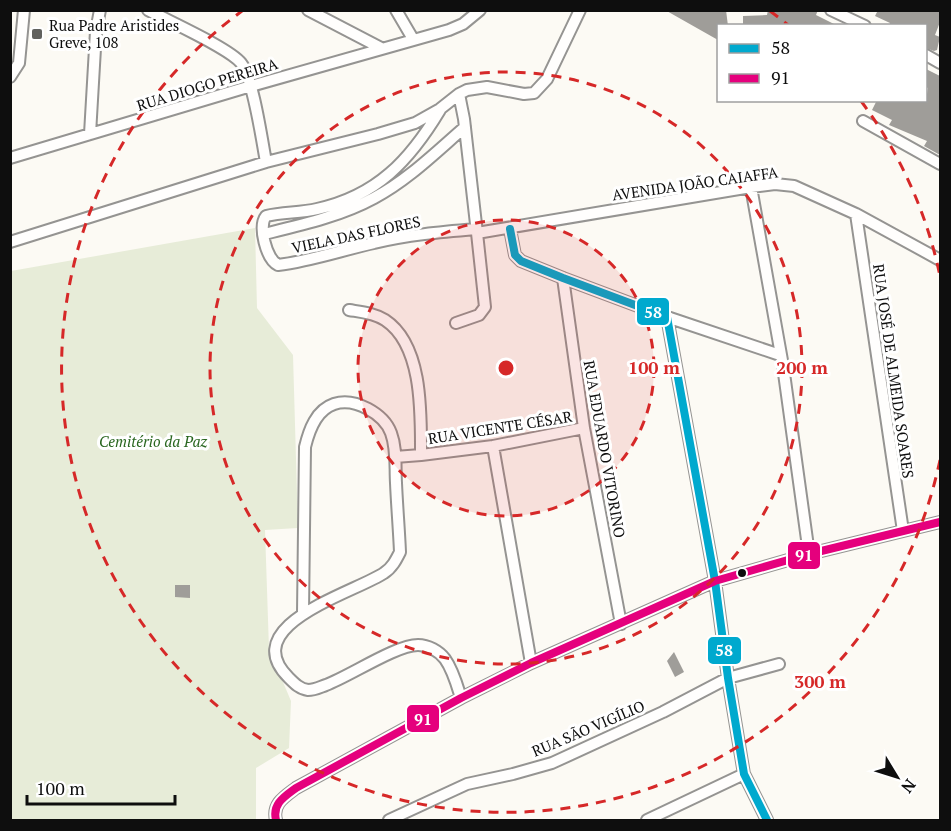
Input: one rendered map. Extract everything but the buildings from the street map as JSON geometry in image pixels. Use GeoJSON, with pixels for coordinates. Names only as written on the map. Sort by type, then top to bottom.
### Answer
{"type":"FeatureCollection","features":[{"type":"Feature","properties":{"kind":"street"},"geometry":{"type":"LineString","coordinates":[[10,77],[19,63],[24,10]]}},
{"type":"Feature","properties":{"kind":"street"},"geometry":{"type":"LineString","coordinates":[[90,134],[96,31],[100,10]]}},
{"type":"Feature","properties":{"kind":"street"},"geometry":{"type":"LineString","coordinates":[[148,10],[227,51],[241,63],[251,86],[266,162]]}},
{"type":"Feature","properties":{"kind":"street"},"geometry":{"type":"LineString","coordinates":[[308,10],[381,48]]}},
{"type":"Feature","properties":{"kind":"street"},"geometry":{"type":"LineString","coordinates":[[396,10],[413,39]]}},
{"type":"Feature","properties":{"kind":"street","name":"RUA DIOGO PEREIRA"},"geometry":{"type":"LineString","coordinates":[[10,158],[456,27],[480,10]]}},
{"type":"Feature","properties":{"kind":"street"},"geometry":{"type":"LineString","coordinates":[[10,242],[266,162],[415,123],[440,109],[459,94],[476,88],[487,87],[530,94],[538,90],[547,80],[580,10]]}},
{"type":"Feature","properties":{"kind":"street"},"geometry":{"type":"LineString","coordinates":[[831,10],[861,24]]}},
{"type":"Feature","properties":{"kind":"street"},"geometry":{"type":"LineString","coordinates":[[456,323],[479,315],[485,307],[465,127],[459,94]]}},
{"type":"Feature","properties":{"kind":"street"},"geometry":{"type":"LineString","coordinates":[[440,109],[420,143],[380,183],[364,192],[325,207],[266,216],[263,222],[264,234],[335,214],[374,198],[408,175],[465,127]]}},
{"type":"Feature","properties":{"kind":"street"},"geometry":{"type":"LineString","coordinates":[[863,121],[940,164]]}},
{"type":"Feature","properties":{"kind":"street","name":"AVENIDA JOÃO CAIAFFA"},"geometry":{"type":"LineString","coordinates":[[476,231],[510,229],[522,224],[775,184],[794,186],[856,214],[940,260]]}},
{"type":"Feature","properties":{"kind":"street"},"geometry":{"type":"LineString","coordinates":[[751,187],[780,355],[809,554]]}},
{"type":"Feature","properties":{"kind":"street","name":"RUA JOSÉ DE ALMEIDA SOARES"},"geometry":{"type":"LineString","coordinates":[[856,214],[903,531]]}},
{"type":"Feature","properties":{"kind":"street"},"geometry":{"type":"LineString","coordinates":[[510,229],[513,249],[518,258],[563,278],[780,355]]}},
{"type":"Feature","properties":{"kind":"street","name":"VIELA DAS FLORES"},"geometry":{"type":"LineString","coordinates":[[264,234],[268,255],[278,265],[316,259],[374,242],[419,234],[476,231]]}},
{"type":"Feature","properties":{"kind":"street","name":"RUA EDUARDO VITORINO"},"geometry":{"type":"LineString","coordinates":[[563,278],[584,428],[621,624]]}},
{"type":"Feature","properties":{"kind":"street"},"geometry":{"type":"LineString","coordinates":[[349,310],[385,320],[407,346],[416,375],[421,454]]}},
{"type":"Feature","properties":{"kind":"street"},"geometry":{"type":"LineString","coordinates":[[667,316],[715,581],[744,774],[767,820]]}},
{"type":"Feature","properties":{"kind":"street"},"geometry":{"type":"LineString","coordinates":[[303,614],[305,447],[311,427],[326,407],[337,403],[351,403],[364,407],[387,426],[391,433],[395,457],[400,552],[396,562],[384,573],[288,624],[278,640],[276,648],[278,663],[283,672],[300,687],[316,689],[337,681],[403,647],[416,645],[434,650],[445,659],[455,679],[460,698]]}},
{"type":"Feature","properties":{"kind":"street","name":"RUA VICENTE CÉSAR"},"geometry":{"type":"LineString","coordinates":[[395,457],[493,446],[584,428]]}},
{"type":"Feature","properties":{"kind":"street"},"geometry":{"type":"LineString","coordinates":[[493,446],[531,663]]}},
{"type":"Feature","properties":{"kind":"street"},"geometry":{"type":"LineString","coordinates":[[276,820],[276,806],[281,798],[296,788],[460,698],[531,663],[715,581],[809,554],[940,522]]}},
{"type":"Feature","properties":{"kind":"street","name":"RUA SÃO VIGÍLIO"},"geometry":{"type":"LineString","coordinates":[[389,820],[467,783],[513,774],[561,759],[663,712],[728,678],[779,664]]}},
{"type":"Feature","properties":{"kind":"street"},"geometry":{"type":"LineString","coordinates":[[647,820],[744,774]]}},
{"type":"Feature","properties":{"kind":"green space","name":"Cemitério da Paz"},"geometry":{"type":"Polygon","coordinates":[[[255,228],[257,308],[293,355],[298,528],[265,530],[269,649],[291,701],[289,748],[256,768],[256,820],[11,820],[11,271],[255,228]]]}},
{"type":"Feature","properties":{"kind":"transit line","name":"58"},"geometry":{"type":"LineString","coordinates":[[510,229],[515,255],[521,261],[667,317],[715,581],[744,774],[767,820]]}},
{"type":"Feature","properties":{"kind":"transit line","name":"91"},"geometry":{"type":"LineString","coordinates":[[276,820],[277,805],[296,788],[461,698],[531,663],[715,581],[809,554],[940,522]]}},
{"type":"Feature","properties":{"kind":"place","name":"Rua Padre Aristides Greve, 108"},"geometry":{"type":"Point","coordinates":[37,34]}}]}
